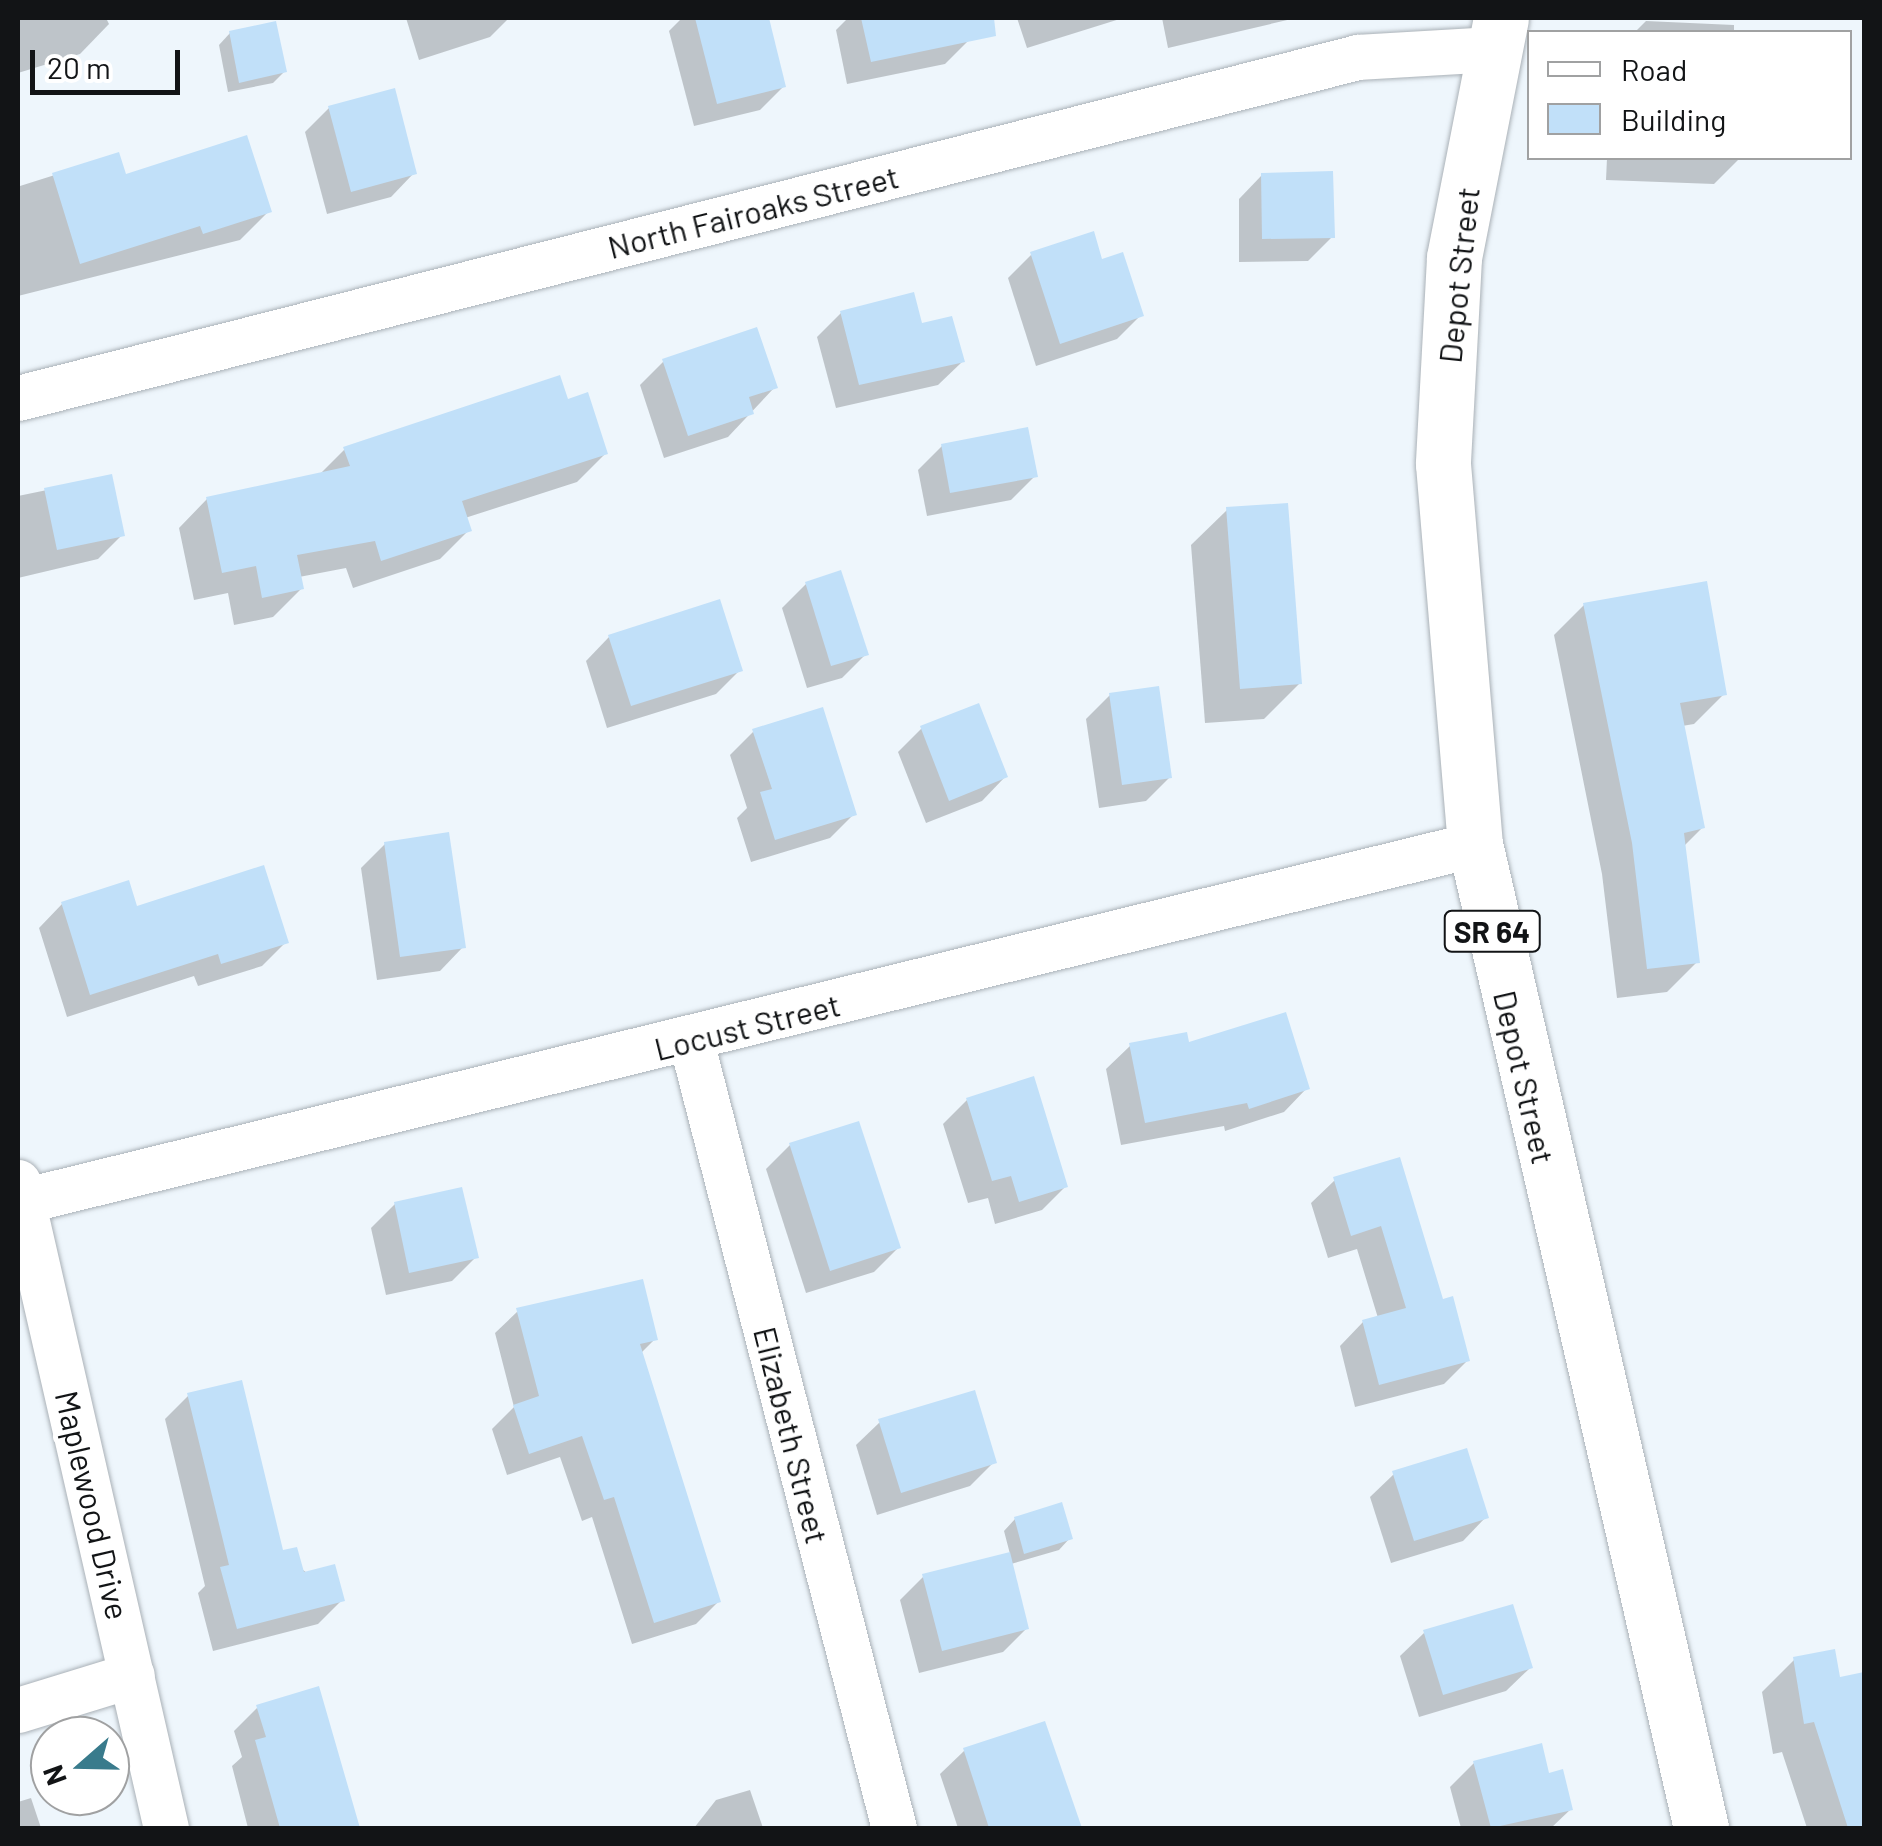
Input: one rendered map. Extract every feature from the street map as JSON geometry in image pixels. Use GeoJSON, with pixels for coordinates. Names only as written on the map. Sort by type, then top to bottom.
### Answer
{"type":"FeatureCollection","features":[{"type":"Feature","properties":{"kind":"main road","name":"Depot Street"},"geometry":{"type":"LineString","coordinates":[[1497,33],[1454,258],[1442,464],[1475,844],[1701,1828]]}},
{"type":"Feature","properties":{"kind":"street","name":"North Fairoaks Street"},"geometry":{"type":"LineString","coordinates":[[18,398],[1358,57],[1497,33]]}},
{"type":"Feature","properties":{"kind":"street","name":"Locust Street"},"geometry":{"type":"LineString","coordinates":[[19,1195],[691,1040],[1475,844]]}},
{"type":"Feature","properties":{"kind":"street","name":"Elizabeth Street"},"geometry":{"type":"LineString","coordinates":[[691,1040],[894,1828]]}},
{"type":"Feature","properties":{"kind":"street","name":"Maplewood Drive"},"geometry":{"type":"LineString","coordinates":[[19,1195],[166,1828]]}},
{"type":"Feature","properties":{"kind":"street"},"geometry":{"type":"LineString","coordinates":[[18,1710],[132,1675]]}},
{"type":"Feature","properties":{"kind":"building"},"geometry":{"type":"Polygon","coordinates":[[[695,18],[769,18],[786,87],[717,104],[695,18]]]}},
{"type":"Feature","properties":{"kind":"building"},"geometry":{"type":"Polygon","coordinates":[[[861,18],[994,18],[996,36],[871,62],[861,18]]]}},
{"type":"Feature","properties":{"kind":"building"},"geometry":{"type":"Polygon","coordinates":[[[276,21],[287,72],[239,83],[229,31],[276,21]]]}},
{"type":"Feature","properties":{"kind":"building"},"geometry":{"type":"Polygon","coordinates":[[[395,88],[417,174],[351,192],[328,106],[395,88]]]}},
{"type":"Feature","properties":{"kind":"building"},"geometry":{"type":"Polygon","coordinates":[[[247,135],[272,212],[203,234],[200,226],[80,264],[52,173],[119,152],[126,174],[247,135]]]}},
{"type":"Feature","properties":{"kind":"building"},"geometry":{"type":"Polygon","coordinates":[[[1333,171],[1335,238],[1262,239],[1261,173],[1333,171]]]}},
{"type":"Feature","properties":{"kind":"building"},"geometry":{"type":"Polygon","coordinates":[[[1094,231],[1102,259],[1123,252],[1144,316],[1060,344],[1030,252],[1094,231]]]}},
{"type":"Feature","properties":{"kind":"building"},"geometry":{"type":"Polygon","coordinates":[[[914,292],[922,323],[952,316],[965,362],[859,385],[840,311],[914,292]]]}},
{"type":"Feature","properties":{"kind":"building"},"geometry":{"type":"Polygon","coordinates":[[[757,327],[778,388],[749,397],[754,414],[688,436],[662,359],[757,327]]]}},
{"type":"Feature","properties":{"kind":"building"},"geometry":{"type":"Polygon","coordinates":[[[560,375],[568,399],[588,392],[608,454],[462,501],[472,531],[381,561],[375,541],[297,555],[304,589],[262,598],[256,566],[222,573],[206,497],[350,466],[343,447],[560,375]]]}},
{"type":"Feature","properties":{"kind":"building"},"geometry":{"type":"Polygon","coordinates":[[[1028,427],[1038,477],[950,493],[941,444],[1028,427]]]}},
{"type":"Feature","properties":{"kind":"building"},"geometry":{"type":"Polygon","coordinates":[[[112,474],[125,536],[57,550],[44,488],[112,474]]]}},
{"type":"Feature","properties":{"kind":"building"},"geometry":{"type":"Polygon","coordinates":[[[1288,503],[1302,684],[1240,689],[1226,507],[1288,503]]]}},
{"type":"Feature","properties":{"kind":"building"},"geometry":{"type":"Polygon","coordinates":[[[841,570],[869,655],[831,666],[805,582],[841,570]]]}},
{"type":"Feature","properties":{"kind":"building"},"geometry":{"type":"Polygon","coordinates":[[[1707,581],[1727,695],[1680,703],[1705,828],[1684,833],[1700,963],[1647,969],[1632,843],[1583,603],[1707,581]]]}},
{"type":"Feature","properties":{"kind":"building"},"geometry":{"type":"Polygon","coordinates":[[[720,599],[743,671],[631,706],[608,635],[720,599]]]}},
{"type":"Feature","properties":{"kind":"building"},"geometry":{"type":"Polygon","coordinates":[[[1159,686],[1172,778],[1122,785],[1109,693],[1159,686]]]}},
{"type":"Feature","properties":{"kind":"building"},"geometry":{"type":"Polygon","coordinates":[[[979,703],[1008,777],[949,801],[920,726],[979,703]]]}},
{"type":"Feature","properties":{"kind":"building"},"geometry":{"type":"Polygon","coordinates":[[[823,707],[857,815],[775,840],[760,792],[772,789],[752,729],[823,707]]]}},
{"type":"Feature","properties":{"kind":"building"},"geometry":{"type":"Polygon","coordinates":[[[449,832],[466,948],[400,957],[384,842],[449,832]]]}},
{"type":"Feature","properties":{"kind":"building"},"geometry":{"type":"Polygon","coordinates":[[[264,865],[289,943],[221,964],[218,954],[90,995],[61,902],[129,880],[137,906],[264,865]]]}},
{"type":"Feature","properties":{"kind":"building"},"geometry":{"type":"Polygon","coordinates":[[[1286,1012],[1310,1089],[1249,1109],[1247,1103],[1145,1123],[1129,1043],[1187,1032],[1189,1042],[1286,1012]]]}},
{"type":"Feature","properties":{"kind":"building"},"geometry":{"type":"Polygon","coordinates":[[[1034,1076],[1068,1187],[1019,1202],[1011,1176],[992,1181],[966,1098],[1034,1076]]]}},
{"type":"Feature","properties":{"kind":"building"},"geometry":{"type":"Polygon","coordinates":[[[859,1121],[901,1248],[830,1271],[789,1143],[859,1121]]]}},
{"type":"Feature","properties":{"kind":"building"},"geometry":{"type":"Polygon","coordinates":[[[1400,1157],[1443,1299],[1453,1296],[1470,1361],[1379,1385],[1362,1320],[1406,1308],[1381,1226],[1351,1236],[1333,1177],[1400,1157]]]}},
{"type":"Feature","properties":{"kind":"building"},"geometry":{"type":"Polygon","coordinates":[[[462,1187],[479,1258],[409,1273],[394,1202],[462,1187]]]}},
{"type":"Feature","properties":{"kind":"building"},"geometry":{"type":"Polygon","coordinates":[[[643,1279],[658,1340],[640,1344],[721,1602],[654,1623],[614,1497],[604,1500],[582,1436],[529,1454],[513,1405],[539,1396],[516,1308],[643,1279]]]}},
{"type":"Feature","properties":{"kind":"building"},"geometry":{"type":"Polygon","coordinates":[[[242,1380],[283,1550],[297,1547],[304,1572],[335,1564],[345,1601],[237,1629],[220,1567],[229,1565],[187,1393],[242,1380]]]}},
{"type":"Feature","properties":{"kind":"building"},"geometry":{"type":"Polygon","coordinates":[[[975,1390],[997,1463],[901,1493],[878,1419],[975,1390]]]}},
{"type":"Feature","properties":{"kind":"building"},"geometry":{"type":"Polygon","coordinates":[[[1467,1448],[1489,1518],[1414,1541],[1392,1471],[1467,1448]]]}},
{"type":"Feature","properties":{"kind":"building"},"geometry":{"type":"Polygon","coordinates":[[[1062,1502],[1073,1539],[1024,1554],[1014,1517],[1062,1502]]]}},
{"type":"Feature","properties":{"kind":"building"},"geometry":{"type":"Polygon","coordinates":[[[1010,1552],[1029,1629],[942,1651],[922,1574],[1010,1552]]]}},
{"type":"Feature","properties":{"kind":"building"},"geometry":{"type":"Polygon","coordinates":[[[1513,1604],[1533,1668],[1443,1695],[1423,1630],[1513,1604]]]}},
{"type":"Feature","properties":{"kind":"building"},"geometry":{"type":"Polygon","coordinates":[[[1835,1649],[1840,1677],[1864,1672],[1864,1828],[1848,1828],[1814,1722],[1804,1724],[1793,1657],[1835,1649]]]}},
{"type":"Feature","properties":{"kind":"building"},"geometry":{"type":"Polygon","coordinates":[[[319,1686],[360,1828],[280,1828],[255,1740],[266,1737],[256,1705],[319,1686]]]}},
{"type":"Feature","properties":{"kind":"building"},"geometry":{"type":"Polygon","coordinates":[[[1045,1721],[1082,1828],[989,1828],[963,1748],[1045,1721]]]}},
{"type":"Feature","properties":{"kind":"building"},"geometry":{"type":"Polygon","coordinates":[[[1542,1743],[1549,1773],[1563,1769],[1573,1810],[1491,1828],[1473,1761],[1542,1743]]]}}]}
